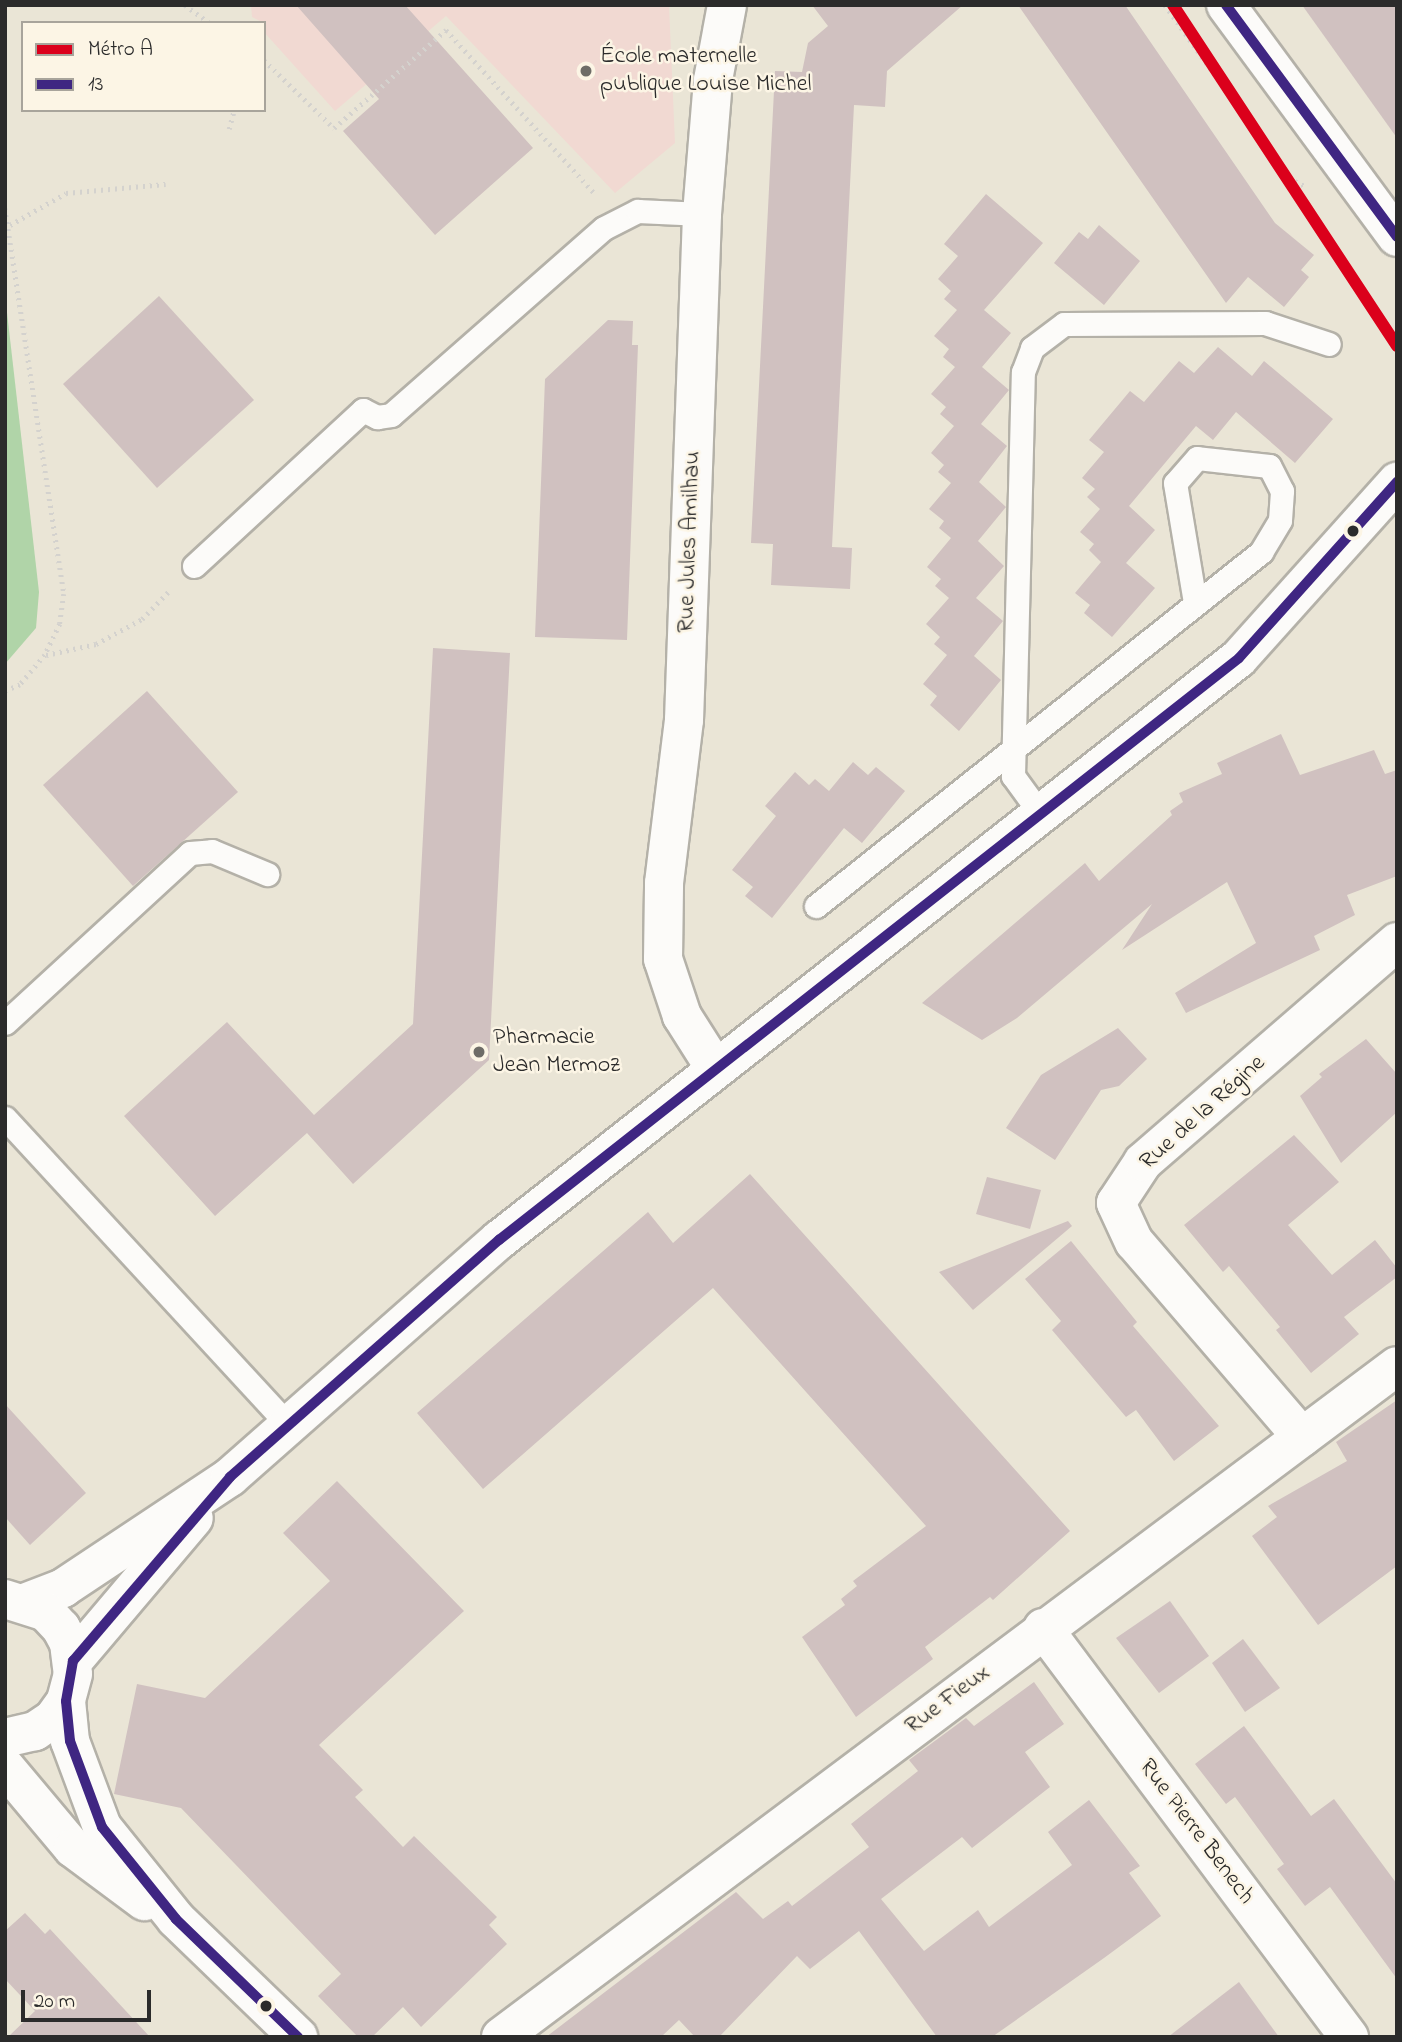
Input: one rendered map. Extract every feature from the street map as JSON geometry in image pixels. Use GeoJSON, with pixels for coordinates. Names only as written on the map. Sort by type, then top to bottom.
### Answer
{"type":"FeatureCollection","features":[{"type":"Feature","properties":{"kind":"street","name":"Rue Jules Amilhau"},"geometry":{"type":"LineString","coordinates":[[715,1068],[682,1016],[663,959],[664,883],[684,720],[702,214],[713,80],[727,5]]}},
{"type":"Feature","properties":{"kind":"street"},"geometry":{"type":"LineString","coordinates":[[1227,5],[1397,237]]}},
{"type":"Feature","properties":{"kind":"street"},"geometry":{"type":"LineString","coordinates":[[16,1601],[63,1588],[230,1477],[290,1427],[499,1240],[1239,658],[1397,482]]}},
{"type":"Feature","properties":{"kind":"street","name":"Rue de la Régine"},"geometry":{"type":"LineString","coordinates":[[1302,1437],[1134,1242],[1116,1203],[1143,1162],[1397,942]]}},
{"type":"Feature","properties":{"kind":"street","name":"Rue Fieux"},"geometry":{"type":"LineString","coordinates":[[501,2037],[1043,1628],[1397,1366]]}},
{"type":"Feature","properties":{"kind":"street"},"geometry":{"type":"LineString","coordinates":[[73,1661],[230,1477]]}},
{"type":"Feature","properties":{"kind":"street"},"geometry":{"type":"LineString","coordinates":[[16,1601],[46,1612],[61,1628],[73,1661],[66,1701],[69,1741],[102,1827],[176,1919],[298,2037]]}},
{"type":"Feature","properties":{"kind":"street","name":"Rue Pierre Benech"},"geometry":{"type":"LineString","coordinates":[[1043,1628],[1349,2037]]}},
{"type":"Feature","properties":{"kind":"street"},"geometry":{"type":"LineString","coordinates":[[5,1738],[35,1731],[52,1719],[66,1701]]}},
{"type":"Feature","properties":{"kind":"street"},"geometry":{"type":"LineString","coordinates":[[5,1767],[74,1848],[119,1886],[176,1919]]}},
{"type":"Feature","properties":{"kind":"lane"},"geometry":{"type":"LineString","coordinates":[[194,566],[363,410],[377,417],[391,415],[604,228],[638,211],[663,209],[702,214]]}},
{"type":"Feature","properties":{"kind":"lane"},"geometry":{"type":"LineString","coordinates":[[1040,813],[1013,776],[1023,372],[1032,348],[1064,324],[1265,323],[1329,344]]}},
{"type":"Feature","properties":{"kind":"lane"},"geometry":{"type":"LineString","coordinates":[[816,906],[1261,552],[1280,520],[1282,491],[1269,466],[1197,458],[1175,483],[1195,602]]}},
{"type":"Feature","properties":{"kind":"lane"},"geometry":{"type":"LineString","coordinates":[[5,1023],[190,853],[212,851],[267,874]]}},
{"type":"Feature","properties":{"kind":"lane"},"geometry":{"type":"LineString","coordinates":[[5,1118],[290,1427]]}},
{"type":"Feature","properties":{"kind":"path"},"geometry":{"type":"LineString","coordinates":[[185,5],[207,21]]}},
{"type":"Feature","properties":{"kind":"path"},"geometry":{"type":"LineString","coordinates":[[1165,5],[1289,178],[1302,187],[1320,188],[1346,169]]}},
{"type":"Feature","properties":{"kind":"path"},"geometry":{"type":"LineString","coordinates":[[266,62],[334,128],[446,30],[619,220]]}},
{"type":"Feature","properties":{"kind":"path"},"geometry":{"type":"LineString","coordinates":[[229,129],[233,112]]}},
{"type":"Feature","properties":{"kind":"path"},"geometry":{"type":"LineString","coordinates":[[10,225],[66,192],[166,184]]}},
{"type":"Feature","properties":{"kind":"path"},"geometry":{"type":"LineString","coordinates":[[5,208],[10,225],[64,594],[60,624],[45,655],[20,685],[5,691]]}},
{"type":"Feature","properties":{"kind":"path"},"geometry":{"type":"LineString","coordinates":[[45,655],[96,644],[142,618],[194,566]]}},
{"type":"Feature","properties":{"kind":"shaded area","name":"École maternelle publique Louise Michel"},"geometry":{"type":"Polygon","coordinates":[[[251,5],[669,5],[675,143],[615,193],[446,16],[335,111],[266,34],[266,21],[252,17],[251,5]]]}},
{"type":"Feature","properties":{"kind":"green space"},"geometry":{"type":"Polygon","coordinates":[[[5,295],[39,592],[36,628],[5,664],[5,295]]]}},
{"type":"Feature","properties":{"kind":"building"},"geometry":{"type":"Polygon","coordinates":[[[296,5],[405,5],[533,148],[435,235],[343,131],[379,99],[296,5]]]}},
{"type":"Feature","properties":{"kind":"building"},"geometry":{"type":"Polygon","coordinates":[[[812,5],[963,5],[887,71],[885,107],[854,105],[832,547],[852,548],[850,589],[771,585],[773,544],[751,543],[775,71],[802,72],[808,43],[828,26],[812,5]]]}},
{"type":"Feature","properties":{"kind":"building"},"geometry":{"type":"Polygon","coordinates":[[[1018,5],[1125,5],[1275,223],[1314,255],[1301,270],[1309,277],[1284,307],[1248,277],[1226,303],[1018,5]]]}},
{"type":"Feature","properties":{"kind":"building"},"geometry":{"type":"Polygon","coordinates":[[[1302,5],[1397,5],[1397,138],[1302,5]]]}},
{"type":"Feature","properties":{"kind":"building"},"geometry":{"type":"Polygon","coordinates":[[[986,194],[1043,243],[984,310],[1011,333],[982,367],[1009,390],[981,424],[1007,446],[979,482],[1006,507],[978,541],[1004,566],[976,598],[1003,621],[974,656],[1001,680],[959,731],[930,705],[937,696],[923,684],[947,655],[934,644],[940,637],[926,624],[949,598],[935,586],[941,579],[927,567],[951,538],[939,528],[944,521],[929,509],[951,483],[938,472],[944,465],[931,453],[954,426],[940,414],[946,407],[931,394],[955,367],[943,357],[949,349],[934,336],[957,310],[944,299],[951,291],[938,279],[958,256],[944,244],[986,194]]]}},
{"type":"Feature","properties":{"kind":"building"},"geometry":{"type":"Polygon","coordinates":[[[1099,225],[1140,261],[1104,305],[1054,263],[1079,232],[1088,239],[1099,225]]]}},
{"type":"Feature","properties":{"kind":"building"},"geometry":{"type":"Polygon","coordinates":[[[159,296],[254,400],[157,488],[63,384],[159,296]]]}},
{"type":"Feature","properties":{"kind":"building"},"geometry":{"type":"Polygon","coordinates":[[[608,320],[633,321],[632,345],[638,345],[627,640],[535,637],[545,379],[608,320]]]}},
{"type":"Feature","properties":{"kind":"building"},"geometry":{"type":"Polygon","coordinates":[[[1218,347],[1252,376],[1264,361],[1333,419],[1295,463],[1236,412],[1213,440],[1196,426],[1129,506],[1155,530],[1126,563],[1155,588],[1112,637],[1084,613],[1090,605],[1075,593],[1101,562],[1089,550],[1094,544],[1080,532],[1100,509],[1087,497],[1095,489],[1082,478],[1104,452],[1089,440],[1130,391],[1144,402],[1179,361],[1194,373],[1218,347]]]}},
{"type":"Feature","properties":{"kind":"building"},"geometry":{"type":"Polygon","coordinates":[[[433,648],[510,653],[489,1060],[353,1184],[307,1133],[215,1216],[124,1116],[227,1022],[314,1115],[413,1024],[433,648]]]}},
{"type":"Feature","properties":{"kind":"building"},"geometry":{"type":"Polygon","coordinates":[[[147,691],[238,792],[133,886],[43,785],[147,691]]]}},
{"type":"Feature","properties":{"kind":"building"},"geometry":{"type":"Polygon","coordinates":[[[1281,734],[1300,775],[1374,750],[1385,774],[1397,770],[1397,876],[1347,895],[1355,915],[1314,936],[1320,950],[1186,1013],[1175,993],[1256,943],[1227,882],[1122,950],[1152,904],[1017,1018],[982,1040],[922,1003],[1085,863],[1099,881],[1172,815],[1170,811],[1183,802],[1179,793],[1222,774],[1217,763],[1281,734]]]}},
{"type":"Feature","properties":{"kind":"building"},"geometry":{"type":"Polygon","coordinates":[[[853,762],[868,775],[876,767],[905,791],[862,843],[844,828],[772,918],[745,896],[753,887],[732,870],[776,816],[765,806],[795,772],[809,785],[815,779],[829,791],[853,762]]]}},
{"type":"Feature","properties":{"kind":"building"},"geometry":{"type":"Polygon","coordinates":[[[1118,1028],[1147,1059],[1119,1086],[1101,1090],[1055,1160],[1006,1128],[1041,1075],[1118,1028]]]}},
{"type":"Feature","properties":{"kind":"building"},"geometry":{"type":"Polygon","coordinates":[[[1366,1039],[1397,1074],[1397,1112],[1341,1163],[1300,1096],[1322,1077],[1319,1074],[1366,1039]]]}},
{"type":"Feature","properties":{"kind":"building"},"geometry":{"type":"Polygon","coordinates":[[[1294,1135],[1339,1182],[1288,1225],[1332,1275],[1375,1240],[1397,1268],[1397,1277],[1344,1317],[1359,1334],[1311,1373],[1276,1330],[1280,1327],[1229,1266],[1223,1272],[1184,1225],[1294,1135]]]}},
{"type":"Feature","properties":{"kind":"building"},"geometry":{"type":"Polygon","coordinates":[[[750,1174],[1070,1531],[993,1600],[990,1597],[925,1647],[933,1659],[856,1717],[802,1637],[845,1605],[841,1599],[857,1586],[853,1581],[926,1526],[713,1288],[483,1489],[417,1413],[648,1212],[673,1243],[750,1174]]]}},
{"type":"Feature","properties":{"kind":"building"},"geometry":{"type":"Polygon","coordinates":[[[987,1177],[1041,1190],[1030,1229],[976,1214],[987,1177]]]}},
{"type":"Feature","properties":{"kind":"building"},"geometry":{"type":"Polygon","coordinates":[[[1068,1221],[1072,1226],[973,1310],[939,1272],[1068,1221]]]}},
{"type":"Feature","properties":{"kind":"building"},"geometry":{"type":"Polygon","coordinates":[[[1071,1241],[1137,1322],[1133,1326],[1219,1426],[1174,1461],[1136,1410],[1126,1417],[1052,1330],[1061,1321],[1025,1279],[1071,1241]]]}},
{"type":"Feature","properties":{"kind":"building"},"geometry":{"type":"Polygon","coordinates":[[[1397,1400],[1397,1566],[1318,1625],[1252,1536],[1277,1517],[1268,1506],[1347,1461],[1336,1442],[1397,1400]]]}},
{"type":"Feature","properties":{"kind":"building"},"geometry":{"type":"Polygon","coordinates":[[[5,1404],[86,1493],[30,1545],[5,1517],[5,1404]]]}},
{"type":"Feature","properties":{"kind":"building"},"geometry":{"type":"Polygon","coordinates":[[[337,1481],[464,1611],[319,1745],[363,1790],[355,1797],[403,1847],[414,1836],[497,1917],[489,1925],[507,1944],[421,2027],[403,2007],[372,2037],[358,2037],[318,1996],[341,1974],[181,1808],[114,1794],[137,1684],[205,1698],[330,1581],[283,1533],[337,1481]]]}},
{"type":"Feature","properties":{"kind":"building"},"geometry":{"type":"Polygon","coordinates":[[[1170,1601],[1209,1656],[1159,1693],[1116,1638],[1170,1601]]]}},
{"type":"Feature","properties":{"kind":"building"},"geometry":{"type":"Polygon","coordinates":[[[1243,1639],[1280,1688],[1245,1712],[1212,1663],[1243,1639]]]}},
{"type":"Feature","properties":{"kind":"building"},"geometry":{"type":"Polygon","coordinates":[[[1034,1682],[1064,1724],[1025,1752],[1050,1787],[972,1848],[962,1837],[881,1899],[924,1951],[978,1910],[989,1927],[1072,1865],[1048,1832],[1089,1800],[1140,1866],[1129,1873],[1161,1916],[1104,1958],[992,2037],[937,2037],[859,1931],[810,1969],[797,1956],[719,2037],[695,2037],[679,2020],[661,2037],[546,2037],[736,1892],[763,1919],[788,1901],[792,1906],[869,1847],[851,1824],[918,1771],[909,1760],[966,1718],[974,1726],[1034,1682]]]}},
{"type":"Feature","properties":{"kind":"building"},"geometry":{"type":"Polygon","coordinates":[[[1244,1726],[1311,1816],[1334,1799],[1397,1884],[1397,1979],[1330,1887],[1305,1906],[1277,1869],[1284,1864],[1235,1797],[1226,1804],[1195,1764],[1244,1726]]]}},
{"type":"Feature","properties":{"kind":"building"},"geometry":{"type":"Polygon","coordinates":[[[25,1913],[45,1934],[50,1929],[150,2037],[8,2037],[35,2011],[5,1979],[5,1931],[25,1913]]]}},
{"type":"Feature","properties":{"kind":"building"},"geometry":{"type":"Polygon","coordinates":[[[1239,1982],[1279,2037],[1168,2037],[1239,1982]]]}},
{"type":"Feature","properties":{"kind":"metro line","name":"A"},"geometry":{"type":"LineString","coordinates":[[1173,5],[1397,346]]}},
{"type":"Feature","properties":{"kind":"transit line","name":"13"},"geometry":{"type":"LineString","coordinates":[[1226,5],[1397,237]]}},
{"type":"Feature","properties":{"kind":"transit line","name":"13"},"geometry":{"type":"LineString","coordinates":[[298,2037],[176,1919],[102,1827],[70,1741],[66,1701],[73,1661],[230,1477],[499,1240],[1239,658],[1397,482]]}},
{"type":"Feature","properties":{"kind":"place","name":"École maternelle publique Louise Michel"},"geometry":{"type":"Point","coordinates":[586,71]}},
{"type":"Feature","properties":{"kind":"place","name":"Pharmacie Jean Mermoz"},"geometry":{"type":"Point","coordinates":[479,1052]}}]}
